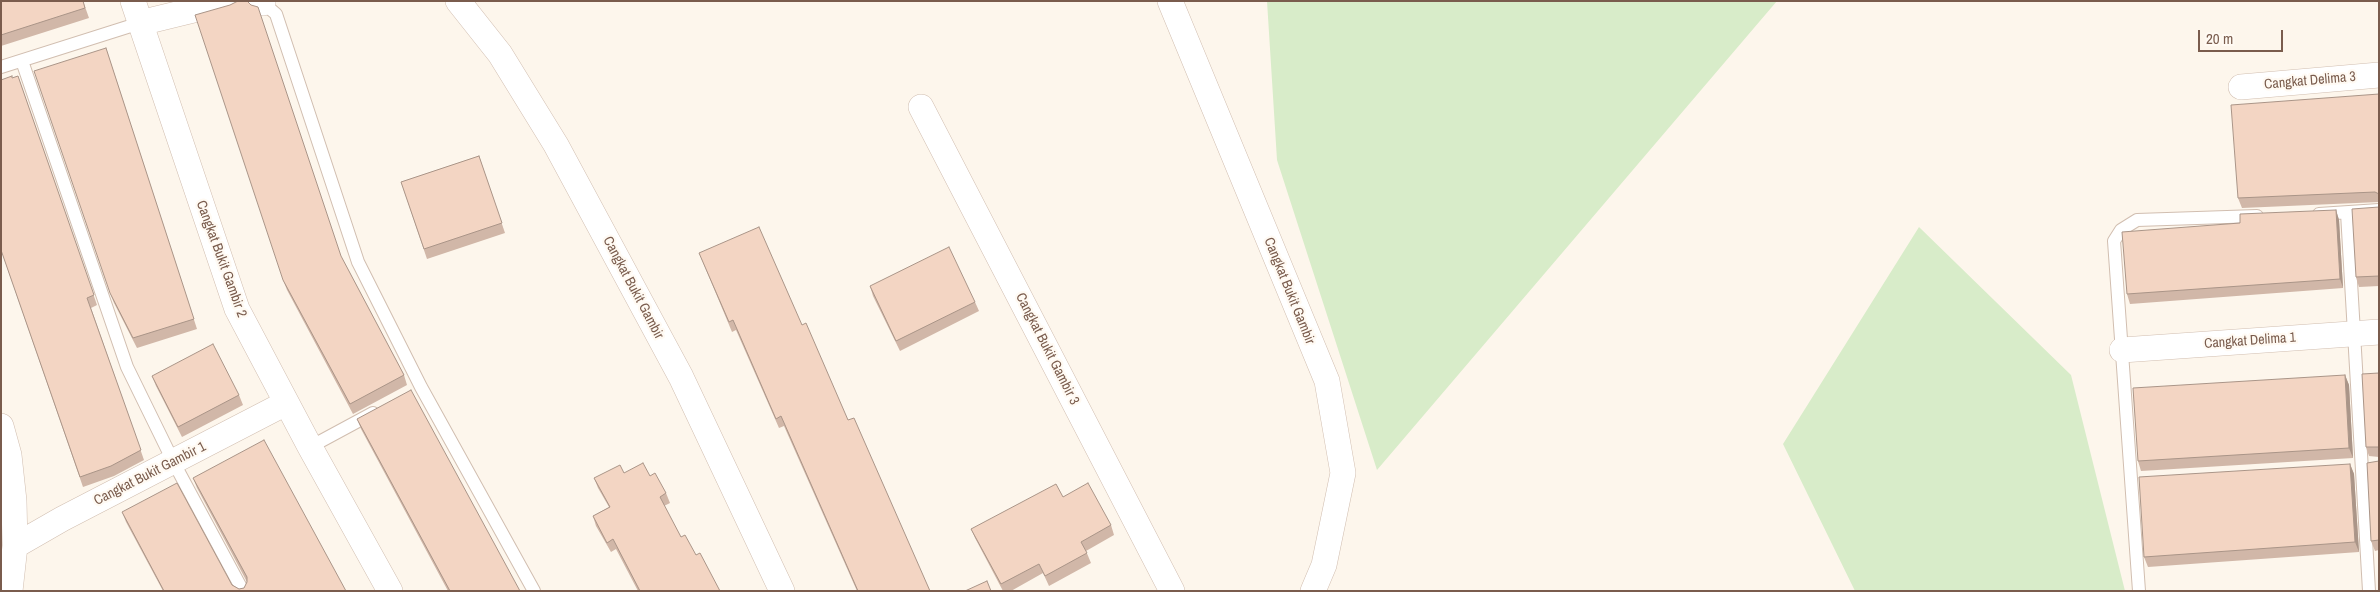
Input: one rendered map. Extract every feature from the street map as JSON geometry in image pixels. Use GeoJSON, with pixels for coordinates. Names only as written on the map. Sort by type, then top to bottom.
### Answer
{"type":"FeatureCollection","features":[{"type":"Feature","properties":{"kind":"street"},"geometry":{"type":"LineString","coordinates":[[136,12],[230,1]]}},
{"type":"Feature","properties":{"kind":"street","name":"Cangkat Bukit Gambir"},"geometry":{"type":"LineString","coordinates":[[458,1],[500,54],[556,145],[681,377],[782,591]]}},
{"type":"Feature","properties":{"kind":"street","name":"Cangkat Bukit Gambir"},"geometry":{"type":"LineString","coordinates":[[1170,1],[1327,381],[1343,473],[1324,565],[1313,591]]}},
{"type":"Feature","properties":{"kind":"street","name":"Cangkat Bukit Gambir 2"},"geometry":{"type":"LineString","coordinates":[[136,12],[237,309],[286,403],[390,591]]}},
{"type":"Feature","properties":{"kind":"street","name":"Cangkat Delima 3"},"geometry":{"type":"LineString","coordinates":[[2241,87],[2379,75]]}},
{"type":"Feature","properties":{"kind":"street","name":"Cangkat Bukit Gambir 3"},"geometry":{"type":"LineString","coordinates":[[921,107],[1172,591]]}},
{"type":"Feature","properties":{"kind":"street","name":"Cangkat Delima 1"},"geometry":{"type":"LineString","coordinates":[[2122,350],[2379,332]]}},
{"type":"Feature","properties":{"kind":"street","name":"Cangkat Bukit Gambir 1"},"geometry":{"type":"LineString","coordinates":[[15,546],[62,519],[174,463],[286,403]]}},
{"type":"Feature","properties":{"kind":"street"},"geometry":{"type":"LineString","coordinates":[[1,426],[9,455],[13,492],[15,546],[10,591]]}},
{"type":"Feature","properties":{"kind":"lane"},"geometry":{"type":"LineString","coordinates":[[261,2],[276,14],[358,262],[417,389],[534,591]]}},
{"type":"Feature","properties":{"kind":"lane"},"geometry":{"type":"LineString","coordinates":[[1,68],[22,61],[136,12]]}},
{"type":"Feature","properties":{"kind":"lane"},"geometry":{"type":"LineString","coordinates":[[22,61],[126,367],[174,463],[243,591]]}},
{"type":"Feature","properties":{"kind":"lane"},"geometry":{"type":"LineString","coordinates":[[2309,214],[2379,210]]}},
{"type":"Feature","properties":{"kind":"lane"},"geometry":{"type":"LineString","coordinates":[[2347,213],[2354,334],[2357,466],[2369,591]]}},
{"type":"Feature","properties":{"kind":"lane"},"geometry":{"type":"LineString","coordinates":[[2139,591],[2135,480],[2122,350],[2114,241],[2121,230],[2137,220],[2271,216]]}},
{"type":"Feature","properties":{"kind":"lane"},"geometry":{"type":"LineString","coordinates":[[310,447],[387,406]]}},
{"type":"Feature","properties":{"kind":"lane"},"geometry":{"type":"LineString","coordinates":[[2357,466],[2379,464]]}},
{"type":"Feature","properties":{"kind":"green space"},"geometry":{"type":"Polygon","coordinates":[[[1267,1],[1777,1],[1377,470],[1277,160],[1267,1]]]}},
{"type":"Feature","properties":{"kind":"green space"},"geometry":{"type":"Polygon","coordinates":[[[1919,227],[2071,375],[2125,591],[1855,591],[1783,444],[1919,227]]]}},
{"type":"Feature","properties":{"kind":"building"},"geometry":{"type":"Polygon","coordinates":[[[1,1],[83,1],[85,8],[1,35],[1,1]]]}},
{"type":"Feature","properties":{"kind":"building"},"geometry":{"type":"Polygon","coordinates":[[[238,1],[247,1],[251,5],[258,7],[341,256],[404,375],[350,404],[283,280],[195,15],[238,1]]]}},
{"type":"Feature","properties":{"kind":"building"},"geometry":{"type":"Polygon","coordinates":[[[106,48],[194,319],[133,338],[110,293],[34,71],[106,48]]]}},
{"type":"Feature","properties":{"kind":"building"},"geometry":{"type":"Polygon","coordinates":[[[12,76],[12,78],[18,76],[94,295],[87,298],[141,450],[111,466],[80,477],[1,250],[1,80],[12,76]]]}},
{"type":"Feature","properties":{"kind":"building"},"geometry":{"type":"Polygon","coordinates":[[[2379,94],[2379,194],[2375,192],[2238,198],[2231,105],[2379,94]]]}},
{"type":"Feature","properties":{"kind":"building"},"geometry":{"type":"Polygon","coordinates":[[[479,156],[502,223],[424,249],[401,182],[479,156]]]}},
{"type":"Feature","properties":{"kind":"building"},"geometry":{"type":"Polygon","coordinates":[[[2379,207],[2379,276],[2356,277],[2352,209],[2379,207]]]}},
{"type":"Feature","properties":{"kind":"building"},"geometry":{"type":"Polygon","coordinates":[[[2336,210],[2340,279],[2127,294],[2122,232],[2240,223],[2240,214],[2336,210]]]}},
{"type":"Feature","properties":{"kind":"building"},"geometry":{"type":"Polygon","coordinates":[[[759,227],[802,325],[806,323],[848,420],[854,418],[930,591],[858,591],[781,416],[776,419],[733,320],[729,322],[699,253],[759,227]]]}},
{"type":"Feature","properties":{"kind":"building"},"geometry":{"type":"Polygon","coordinates":[[[949,247],[975,302],[896,341],[870,286],[949,247]]]}},
{"type":"Feature","properties":{"kind":"building"},"geometry":{"type":"Polygon","coordinates":[[[213,344],[239,395],[178,427],[152,376],[213,344]]]}},
{"type":"Feature","properties":{"kind":"building"},"geometry":{"type":"Polygon","coordinates":[[[2379,373],[2379,447],[2366,447],[2362,374],[2379,373]]]}},
{"type":"Feature","properties":{"kind":"building"},"geometry":{"type":"Polygon","coordinates":[[[2345,375],[2349,448],[2138,461],[2133,388],[2345,375]]]}},
{"type":"Feature","properties":{"kind":"building"},"geometry":{"type":"Polygon","coordinates":[[[411,390],[520,591],[450,591],[357,419],[411,390]]]}},
{"type":"Feature","properties":{"kind":"building"},"geometry":{"type":"Polygon","coordinates":[[[264,440],[346,591],[164,591],[122,512],[177,483],[232,585],[239,589],[244,588],[247,577],[193,478],[264,440]]]}},
{"type":"Feature","properties":{"kind":"building"},"geometry":{"type":"Polygon","coordinates":[[[2379,461],[2379,540],[2371,541],[2367,463],[2379,461]]]}},
{"type":"Feature","properties":{"kind":"building"},"geometry":{"type":"Polygon","coordinates":[[[643,463],[650,476],[655,473],[666,493],[660,497],[681,537],[685,535],[696,555],[700,553],[720,591],[640,591],[613,539],[607,543],[593,516],[610,507],[594,478],[620,465],[624,473],[643,463]]]}},
{"type":"Feature","properties":{"kind":"building"},"geometry":{"type":"Polygon","coordinates":[[[2350,464],[2355,542],[2144,557],[2139,477],[2350,464]]]}},
{"type":"Feature","properties":{"kind":"building"},"geometry":{"type":"Polygon","coordinates":[[[1088,483],[1111,525],[1081,542],[1087,553],[1045,576],[1039,564],[1001,584],[971,529],[1056,484],[1063,497],[1088,483]]]}},
{"type":"Feature","properties":{"kind":"building"},"geometry":{"type":"Polygon","coordinates":[[[987,581],[991,591],[965,591],[987,581]]]}}]}
